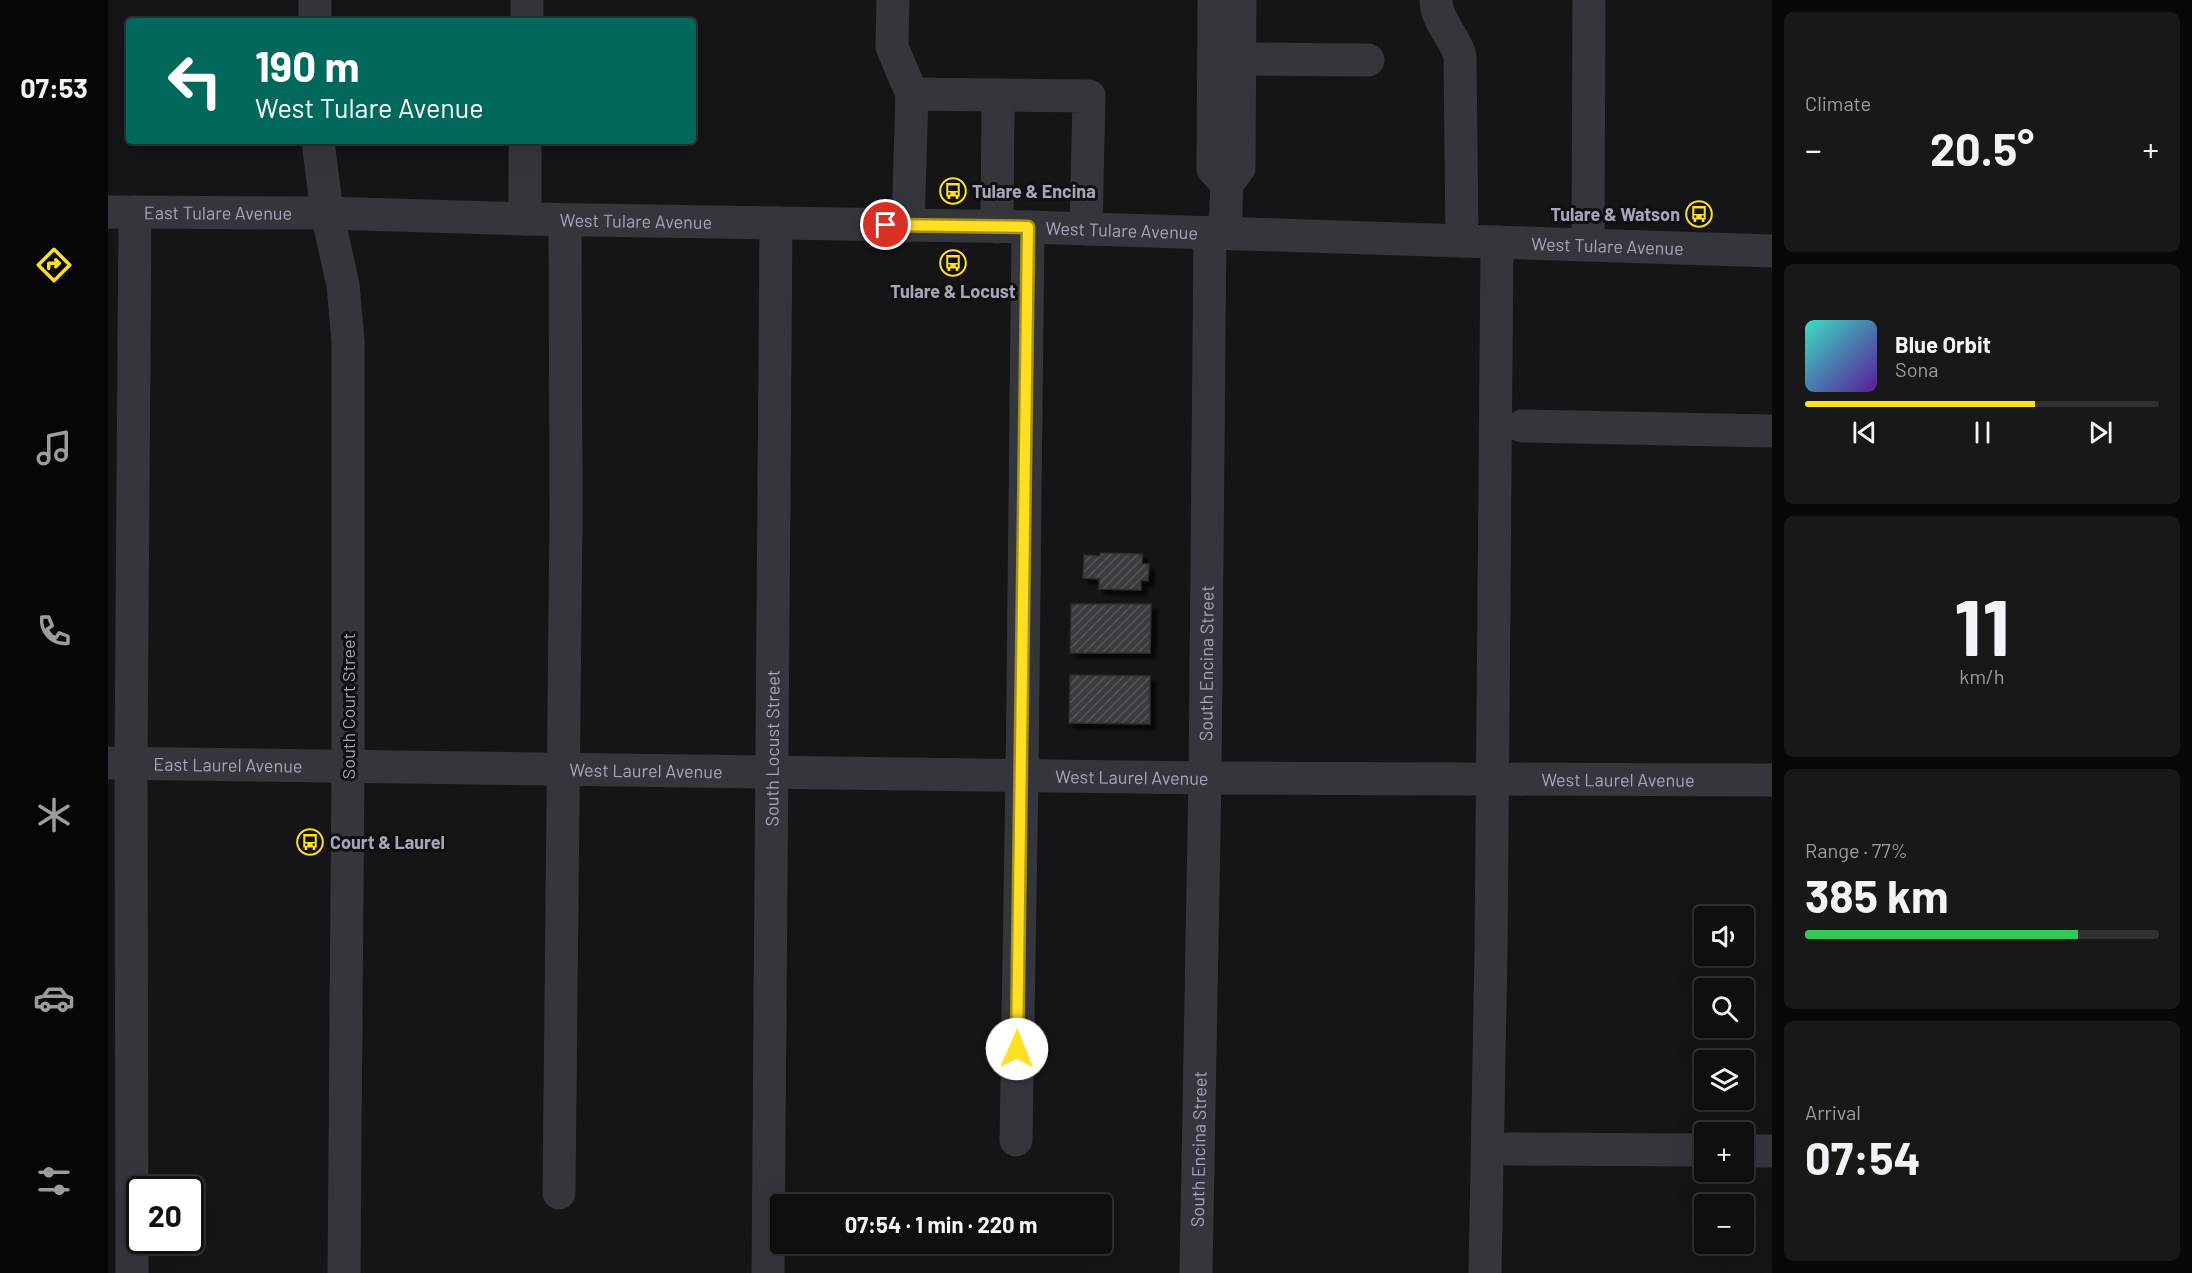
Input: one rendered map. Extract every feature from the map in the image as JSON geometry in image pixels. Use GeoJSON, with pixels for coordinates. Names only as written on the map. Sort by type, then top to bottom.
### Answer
{"type":"FeatureCollection","features":[{"type":"Feature","properties":{"kind":"street"},"geometry":{"type":"LineString","coordinates":[[315,0],[315,18]]}},
{"type":"Feature","properties":{"kind":"street"},"geometry":{"type":"LineString","coordinates":[[527,0],[527,18]]}},
{"type":"Feature","properties":{"kind":"street"},"geometry":{"type":"LineString","coordinates":[[892,0],[892,47],[912,94],[908,226]]}},
{"type":"Feature","properties":{"kind":"street"},"geometry":{"type":"LineString","coordinates":[[1214,0],[1213,169],[1227,184],[1239,168],[1240,0]]}},
{"type":"Feature","properties":{"kind":"street"},"geometry":{"type":"LineString","coordinates":[[1436,0],[1436,7],[1442,21],[1454,40],[1460,56],[1462,241]]}},
{"type":"Feature","properties":{"kind":"street"},"geometry":{"type":"LineString","coordinates":[[1588,245],[1589,0]]}},
{"type":"Feature","properties":{"kind":"street"},"geometry":{"type":"LineString","coordinates":[[1240,59],[1368,60]]}},
{"type":"Feature","properties":{"kind":"street"},"geometry":{"type":"LineString","coordinates":[[912,94],[1089,96],[1086,229]]}},
{"type":"Feature","properties":{"kind":"street"},"geometry":{"type":"LineString","coordinates":[[998,95],[1012,227],[1022,775],[1016,1140]]}},
{"type":"Feature","properties":{"kind":"street","name":"South Court Street"},"geometry":{"type":"LineString","coordinates":[[318,144],[327,213],[343,285],[348,341],[348,765],[344,1273]]}},
{"type":"Feature","properties":{"kind":"street"},"geometry":{"type":"LineString","coordinates":[[525,144],[525,219]]}},
{"type":"Feature","properties":{"kind":"street","name":"South Encina Street"},"geometry":{"type":"LineString","coordinates":[[1196,1273],[1217,232],[1227,184]]}},
{"type":"Feature","properties":{"kind":"street"},"geometry":{"type":"LineString","coordinates":[[121,212],[120,763],[132,1273]]}},
{"type":"Feature","properties":{"kind":"street","name":"East Tulare Avenue"},"geometry":{"type":"LineString","coordinates":[[121,212],[327,213]]}},
{"type":"Feature","properties":{"kind":"street","name":"West Tulare Avenue"},"geometry":{"type":"LineString","coordinates":[[327,213],[565,220],[1217,232],[1772,251]]}},
{"type":"Feature","properties":{"kind":"street"},"geometry":{"type":"LineString","coordinates":[[559,1193],[566,516],[565,220]]}},
{"type":"Feature","properties":{"kind":"street","name":"South Locust Street"},"geometry":{"type":"LineString","coordinates":[[768,1273],[776,223]]}},
{"type":"Feature","properties":{"kind":"street"},"geometry":{"type":"LineString","coordinates":[[1485,1273],[1491,951],[1497,242]]}},
{"type":"Feature","properties":{"kind":"street"},"geometry":{"type":"LineString","coordinates":[[1522,426],[1772,431]]}},
{"type":"Feature","properties":{"kind":"street","name":"East Laurel Avenue"},"geometry":{"type":"LineString","coordinates":[[120,763],[348,765]]}},
{"type":"Feature","properties":{"kind":"street","name":"West Laurel Avenue"},"geometry":{"type":"LineString","coordinates":[[348,765],[1205,778],[1772,780]]}},
{"type":"Feature","properties":{"kind":"street"},"geometry":{"type":"LineString","coordinates":[[1508,1149],[1694,1150]]}},
{"type":"Feature","properties":{"kind":"street"},"geometry":{"type":"LineString","coordinates":[[1754,1151],[1772,1151]]}},
{"type":"Feature","properties":{"kind":"building"},"geometry":{"type":"Polygon","coordinates":[[[1100,553],[1142,554],[1142,564],[1149,564],[1148,581],[1141,580],[1141,590],[1099,589],[1099,579],[1083,578],[1084,555],[1100,556],[1100,553]]]}},
{"type":"Feature","properties":{"kind":"building"},"geometry":{"type":"Polygon","coordinates":[[[1071,604],[1151,604],[1150,653],[1070,653],[1071,604]]]}},
{"type":"Feature","properties":{"kind":"building"},"geometry":{"type":"Polygon","coordinates":[[[1070,675],[1150,676],[1150,724],[1069,723],[1070,675]]]}},
{"type":"Feature","properties":{"kind":"place","name":"Tulare & Encina"},"geometry":{"type":"Point","coordinates":[953,191]}},
{"type":"Feature","properties":{"kind":"place","name":"Tulare & Watson"},"geometry":{"type":"Point","coordinates":[1699,214]}},
{"type":"Feature","properties":{"kind":"place","name":"Tulare & Locust"},"geometry":{"type":"Point","coordinates":[953,263]}},
{"type":"Feature","properties":{"kind":"place","name":"Court & Laurel"},"geometry":{"type":"Point","coordinates":[310,842]}},
{"type":"Feature","properties":{"kind":"route"},"geometry":{"type":"LineString","coordinates":[[886,225],[1028,227],[1017,1049]]}}]}
